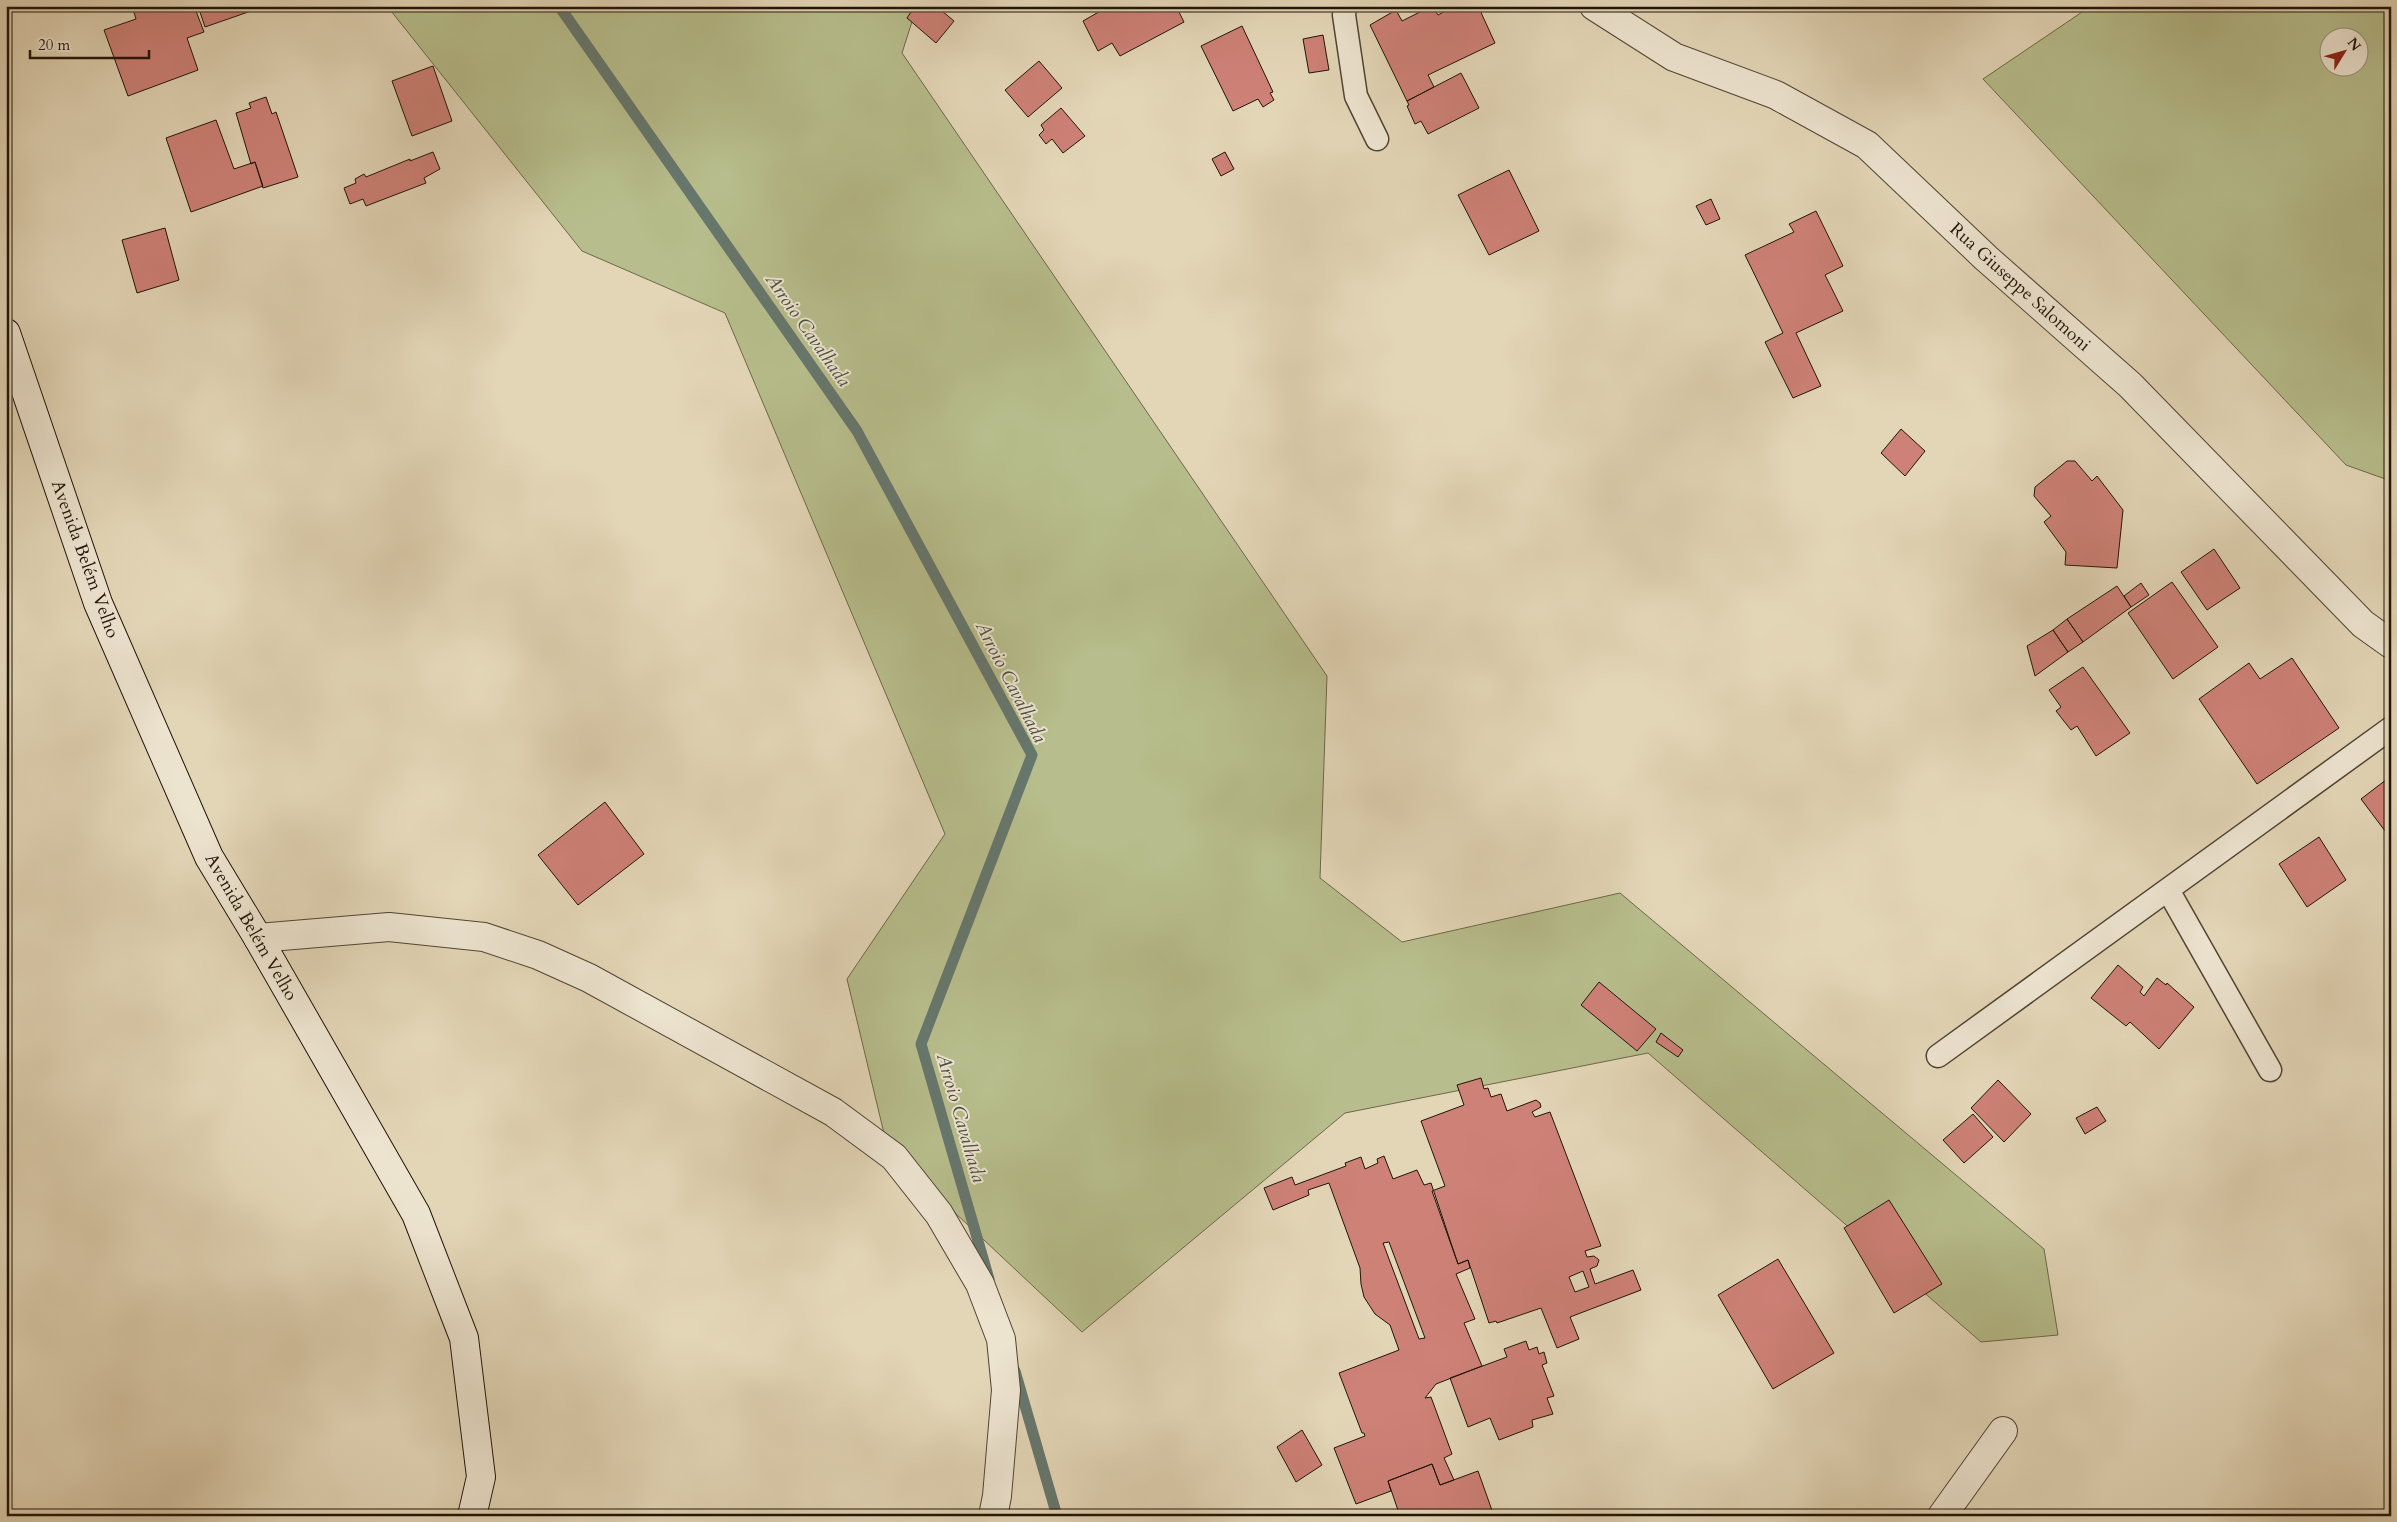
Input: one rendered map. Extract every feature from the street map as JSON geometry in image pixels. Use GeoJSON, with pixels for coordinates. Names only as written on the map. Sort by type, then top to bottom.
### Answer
{"type":"FeatureCollection","features":[{"type":"Feature","properties":{"kind":"street","name":"Rua Giuseppe Salomoni"},"geometry":{"type":"LineString","coordinates":[[1594,6],[1674,57],[1776,95],[1867,145],[1986,258],[2130,385],[2363,624],[2391,644]]}},
{"type":"Feature","properties":{"kind":"street","name":"Avenida Belém Velho"},"geometry":{"type":"LineString","coordinates":[[6,333],[98,603],[209,857],[258,938],[416,1214],[464,1338],[481,1477],[472,1516]]}},
{"type":"Feature","properties":{"kind":"street"},"geometry":{"type":"LineString","coordinates":[[258,938],[389,927],[484,937],[538,955],[588,978],[833,1112],[894,1157],[939,1214],[980,1284],[1001,1339],[1006,1390],[997,1496],[993,1516]]}},
{"type":"Feature","properties":{"kind":"street"},"geometry":{"type":"LineString","coordinates":[[1942,1516],[2003,1431]]}},
{"type":"Feature","properties":{"kind":"lane"},"geometry":{"type":"LineString","coordinates":[[1345,6],[1344,15],[1356,96],[1378,139]]}},
{"type":"Feature","properties":{"kind":"lane"},"geometry":{"type":"LineString","coordinates":[[1938,1056],[2391,728]]}},
{"type":"Feature","properties":{"kind":"lane"},"geometry":{"type":"LineString","coordinates":[[2168,890],[2270,1070]]}},
{"type":"Feature","properties":{"kind":"green space"},"geometry":{"type":"Polygon","coordinates":[[[387,6],[917,6],[902,53],[1327,676],[1320,878],[1402,942],[1620,893],[2044,1249],[2058,1335],[1981,1342],[1648,1053],[1345,1113],[1082,1332],[888,1150],[847,979],[945,834],[725,313],[582,251],[387,6]]]}},
{"type":"Feature","properties":{"kind":"green space"},"geometry":{"type":"Polygon","coordinates":[[[2091,6],[2391,6],[2391,481],[2346,465],[1983,79],[2091,6]]]}},
{"type":"Feature","properties":{"kind":"building"},"geometry":{"type":"Polygon","coordinates":[[[132,6],[194,6],[204,32],[187,38],[198,70],[128,96],[104,30],[136,19],[132,6]]]}},
{"type":"Feature","properties":{"kind":"building"},"geometry":{"type":"Polygon","coordinates":[[[198,6],[253,6],[254,10],[205,27],[198,6]]]}},
{"type":"Feature","properties":{"kind":"building"},"geometry":{"type":"Polygon","coordinates":[[[915,6],[936,6],[954,21],[936,43],[907,18],[915,6]]]}},
{"type":"Feature","properties":{"kind":"building"},"geometry":{"type":"Polygon","coordinates":[[[1109,6],[1176,6],[1184,22],[1120,56],[1112,43],[1098,51],[1083,21],[1109,6]]]}},
{"type":"Feature","properties":{"kind":"building"},"geometry":{"type":"Polygon","coordinates":[[[1432,6],[1438,15],[1455,6],[1478,6],[1495,43],[1428,75],[1434,87],[1407,101],[1370,25],[1396,10],[1402,21],[1432,6]]]}},
{"type":"Feature","properties":{"kind":"building"},"geometry":{"type":"Polygon","coordinates":[[[1242,26],[1273,92],[1270,93],[1274,100],[1263,107],[1258,99],[1233,111],[1201,46],[1242,26]]]}},
{"type":"Feature","properties":{"kind":"building"},"geometry":{"type":"Polygon","coordinates":[[[1323,35],[1329,70],[1309,73],[1303,39],[1323,35]]]}},
{"type":"Feature","properties":{"kind":"building"},"geometry":{"type":"Polygon","coordinates":[[[1039,61],[1062,88],[1028,117],[1005,90],[1039,61]]]}},
{"type":"Feature","properties":{"kind":"building"},"geometry":{"type":"Polygon","coordinates":[[[433,66],[452,121],[412,136],[392,81],[433,66]]]}},
{"type":"Feature","properties":{"kind":"building"},"geometry":{"type":"Polygon","coordinates":[[[1461,73],[1479,108],[1428,134],[1421,121],[1415,124],[1407,106],[1409,105],[1407,101],[1461,73]]]}},
{"type":"Feature","properties":{"kind":"building"},"geometry":{"type":"Polygon","coordinates":[[[266,97],[272,114],[276,112],[298,177],[263,188],[255,162],[251,164],[236,113],[251,108],[249,103],[266,97]]]}},
{"type":"Feature","properties":{"kind":"building"},"geometry":{"type":"Polygon","coordinates":[[[1061,108],[1085,136],[1063,153],[1052,139],[1046,144],[1039,135],[1044,130],[1041,125],[1061,108]]]}},
{"type":"Feature","properties":{"kind":"building"},"geometry":{"type":"Polygon","coordinates":[[[216,120],[234,169],[255,162],[263,186],[191,212],[166,138],[216,120]]]}},
{"type":"Feature","properties":{"kind":"building"},"geometry":{"type":"Polygon","coordinates":[[[433,152],[440,169],[424,178],[426,183],[366,206],[363,199],[350,204],[344,188],[356,183],[355,179],[364,174],[366,177],[433,152]]]}},
{"type":"Feature","properties":{"kind":"building"},"geometry":{"type":"Polygon","coordinates":[[[1225,152],[1234,169],[1221,176],[1212,159],[1225,152]]]}},
{"type":"Feature","properties":{"kind":"building"},"geometry":{"type":"Polygon","coordinates":[[[1509,170],[1539,231],[1489,255],[1458,195],[1509,170]]]}},
{"type":"Feature","properties":{"kind":"building"},"geometry":{"type":"Polygon","coordinates":[[[1711,199],[1720,219],[1706,225],[1696,206],[1711,199]]]}},
{"type":"Feature","properties":{"kind":"building"},"geometry":{"type":"Polygon","coordinates":[[[1816,211],[1843,266],[1825,275],[1843,311],[1796,333],[1821,386],[1793,398],[1765,342],[1783,333],[1745,255],[1794,232],[1789,224],[1816,211]]]}},
{"type":"Feature","properties":{"kind":"building"},"geometry":{"type":"Polygon","coordinates":[[[165,228],[179,280],[137,293],[122,240],[165,228]]]}},
{"type":"Feature","properties":{"kind":"building"},"geometry":{"type":"Polygon","coordinates":[[[1901,429],[1925,451],[1905,476],[1881,453],[1901,429]]]}},
{"type":"Feature","properties":{"kind":"building"},"geometry":{"type":"Polygon","coordinates":[[[2067,461],[2075,461],[2092,481],[2097,476],[2123,510],[2117,568],[2065,565],[2066,552],[2044,522],[2051,516],[2034,496],[2035,487],[2067,461]]]}},
{"type":"Feature","properties":{"kind":"building"},"geometry":{"type":"Polygon","coordinates":[[[2214,549],[2240,588],[2207,610],[2181,572],[2214,549]]]}},
{"type":"Feature","properties":{"kind":"building"},"geometry":{"type":"Polygon","coordinates":[[[2172,582],[2218,647],[2173,679],[2128,613],[2172,582]]]}},
{"type":"Feature","properties":{"kind":"building"},"geometry":{"type":"Polygon","coordinates":[[[2141,583],[2149,595],[2131,607],[2124,596],[2141,583]]]}},
{"type":"Feature","properties":{"kind":"building"},"geometry":{"type":"Polygon","coordinates":[[[2117,586],[2131,607],[2083,642],[2067,619],[2117,586]]]}},
{"type":"Feature","properties":{"kind":"building"},"geometry":{"type":"Polygon","coordinates":[[[2067,619],[2083,642],[2068,652],[2053,630],[2067,619]]]}},
{"type":"Feature","properties":{"kind":"building"},"geometry":{"type":"Polygon","coordinates":[[[2053,630],[2068,652],[2035,676],[2027,646],[2053,630]]]}},
{"type":"Feature","properties":{"kind":"building"},"geometry":{"type":"Polygon","coordinates":[[[2292,658],[2339,728],[2257,784],[2199,699],[2249,663],[2260,679],[2292,658]]]}},
{"type":"Feature","properties":{"kind":"building"},"geometry":{"type":"Polygon","coordinates":[[[2083,667],[2130,733],[2096,756],[2077,726],[2071,730],[2056,711],[2061,707],[2049,690],[2083,667]]]}},
{"type":"Feature","properties":{"kind":"building"},"geometry":{"type":"Polygon","coordinates":[[[2391,776],[2391,827],[2385,831],[2361,799],[2391,776]]]}},
{"type":"Feature","properties":{"kind":"building"},"geometry":{"type":"Polygon","coordinates":[[[605,802],[644,854],[578,905],[538,855],[605,802]]]}},
{"type":"Feature","properties":{"kind":"building"},"geometry":{"type":"Polygon","coordinates":[[[2319,837],[2346,880],[2307,907],[2279,864],[2319,837]]]}},
{"type":"Feature","properties":{"kind":"building"},"geometry":{"type":"Polygon","coordinates":[[[2118,965],[2143,987],[2140,992],[2144,996],[2157,978],[2166,985],[2167,983],[2194,1007],[2159,1049],[2130,1022],[2126,1026],[2091,998],[2118,965]]]}},
{"type":"Feature","properties":{"kind":"building"},"geometry":{"type":"Polygon","coordinates":[[[1599,982],[1656,1029],[1637,1051],[1581,1005],[1599,982]]]}},
{"type":"Feature","properties":{"kind":"building"},"geometry":{"type":"Polygon","coordinates":[[[1661,1033],[1683,1050],[1678,1057],[1656,1042],[1661,1033]]]}},
{"type":"Feature","properties":{"kind":"building"},"geometry":{"type":"Polygon","coordinates":[[[1481,1078],[1484,1089],[1488,1088],[1491,1097],[1501,1094],[1507,1111],[1536,1100],[1540,1103],[1541,1107],[1532,1112],[1535,1117],[1550,1112],[1601,1246],[1585,1251],[1587,1257],[1594,1256],[1599,1260],[1597,1266],[1590,1269],[1595,1284],[1633,1270],[1641,1290],[1570,1317],[1579,1339],[1557,1348],[1541,1308],[1497,1323],[1496,1321],[1489,1323],[1468,1260],[1458,1264],[1432,1191],[1445,1186],[1421,1121],[1464,1105],[1457,1085],[1481,1078]],[[1583,1271],[1569,1277],[1575,1292],[1589,1287],[1583,1271]]]}},
{"type":"Feature","properties":{"kind":"building"},"geometry":{"type":"Polygon","coordinates":[[[1998,1080],[2031,1114],[2004,1142],[1971,1108],[1998,1080]]]}},
{"type":"Feature","properties":{"kind":"building"},"geometry":{"type":"Polygon","coordinates":[[[2097,1107],[2106,1121],[2085,1134],[2076,1118],[2097,1107]]]}},
{"type":"Feature","properties":{"kind":"building"},"geometry":{"type":"Polygon","coordinates":[[[1973,1114],[1993,1137],[1964,1163],[1943,1140],[1973,1114]]]}},
{"type":"Feature","properties":{"kind":"building"},"geometry":{"type":"Polygon","coordinates":[[[1384,1156],[1393,1179],[1417,1170],[1424,1185],[1431,1183],[1458,1264],[1468,1260],[1470,1268],[1456,1274],[1475,1319],[1464,1323],[1482,1366],[1436,1384],[1425,1398],[1431,1397],[1452,1454],[1444,1458],[1454,1480],[1440,1485],[1432,1464],[1388,1481],[1391,1491],[1356,1504],[1334,1448],[1365,1436],[1362,1433],[1339,1373],[1399,1350],[1390,1325],[1375,1314],[1364,1297],[1360,1268],[1329,1183],[1308,1190],[1309,1195],[1273,1210],[1264,1188],[1292,1177],[1295,1185],[1346,1166],[1345,1163],[1361,1157],[1365,1169],[1378,1163],[1377,1159],[1384,1156]],[[1389,1242],[1383,1243],[1419,1339],[1425,1338],[1389,1242]]]}},
{"type":"Feature","properties":{"kind":"building"},"geometry":{"type":"Polygon","coordinates":[[[1889,1200],[1942,1284],[1894,1313],[1844,1228],[1889,1200]]]}},
{"type":"Feature","properties":{"kind":"building"},"geometry":{"type":"Polygon","coordinates":[[[1778,1259],[1834,1353],[1773,1389],[1718,1295],[1778,1259]]]}},
{"type":"Feature","properties":{"kind":"building"},"geometry":{"type":"Polygon","coordinates":[[[1526,1341],[1529,1350],[1537,1347],[1539,1354],[1544,1352],[1547,1363],[1542,1365],[1554,1396],[1547,1398],[1553,1414],[1532,1420],[1533,1427],[1499,1440],[1490,1418],[1468,1427],[1450,1378],[1507,1357],[1504,1349],[1526,1341]]]}},
{"type":"Feature","properties":{"kind":"building"},"geometry":{"type":"Polygon","coordinates":[[[1302,1430],[1322,1465],[1296,1482],[1277,1447],[1302,1430]]]}},
{"type":"Feature","properties":{"kind":"building"},"geometry":{"type":"Polygon","coordinates":[[[1432,1464],[1440,1485],[1478,1471],[1494,1516],[1400,1516],[1388,1481],[1432,1464]]]}},
{"type":"Feature","properties":{"kind":"waterway","name":"Arroio Cavalhada"},"geometry":{"type":"LineString","coordinates":[[559,6],[857,431],[1032,755],[921,1044],[989,1279]]}},
{"type":"Feature","properties":{"kind":"waterway","name":"Arroio Cavalhada"},"geometry":{"type":"LineString","coordinates":[[1015,1371],[1057,1516]]}}]}
